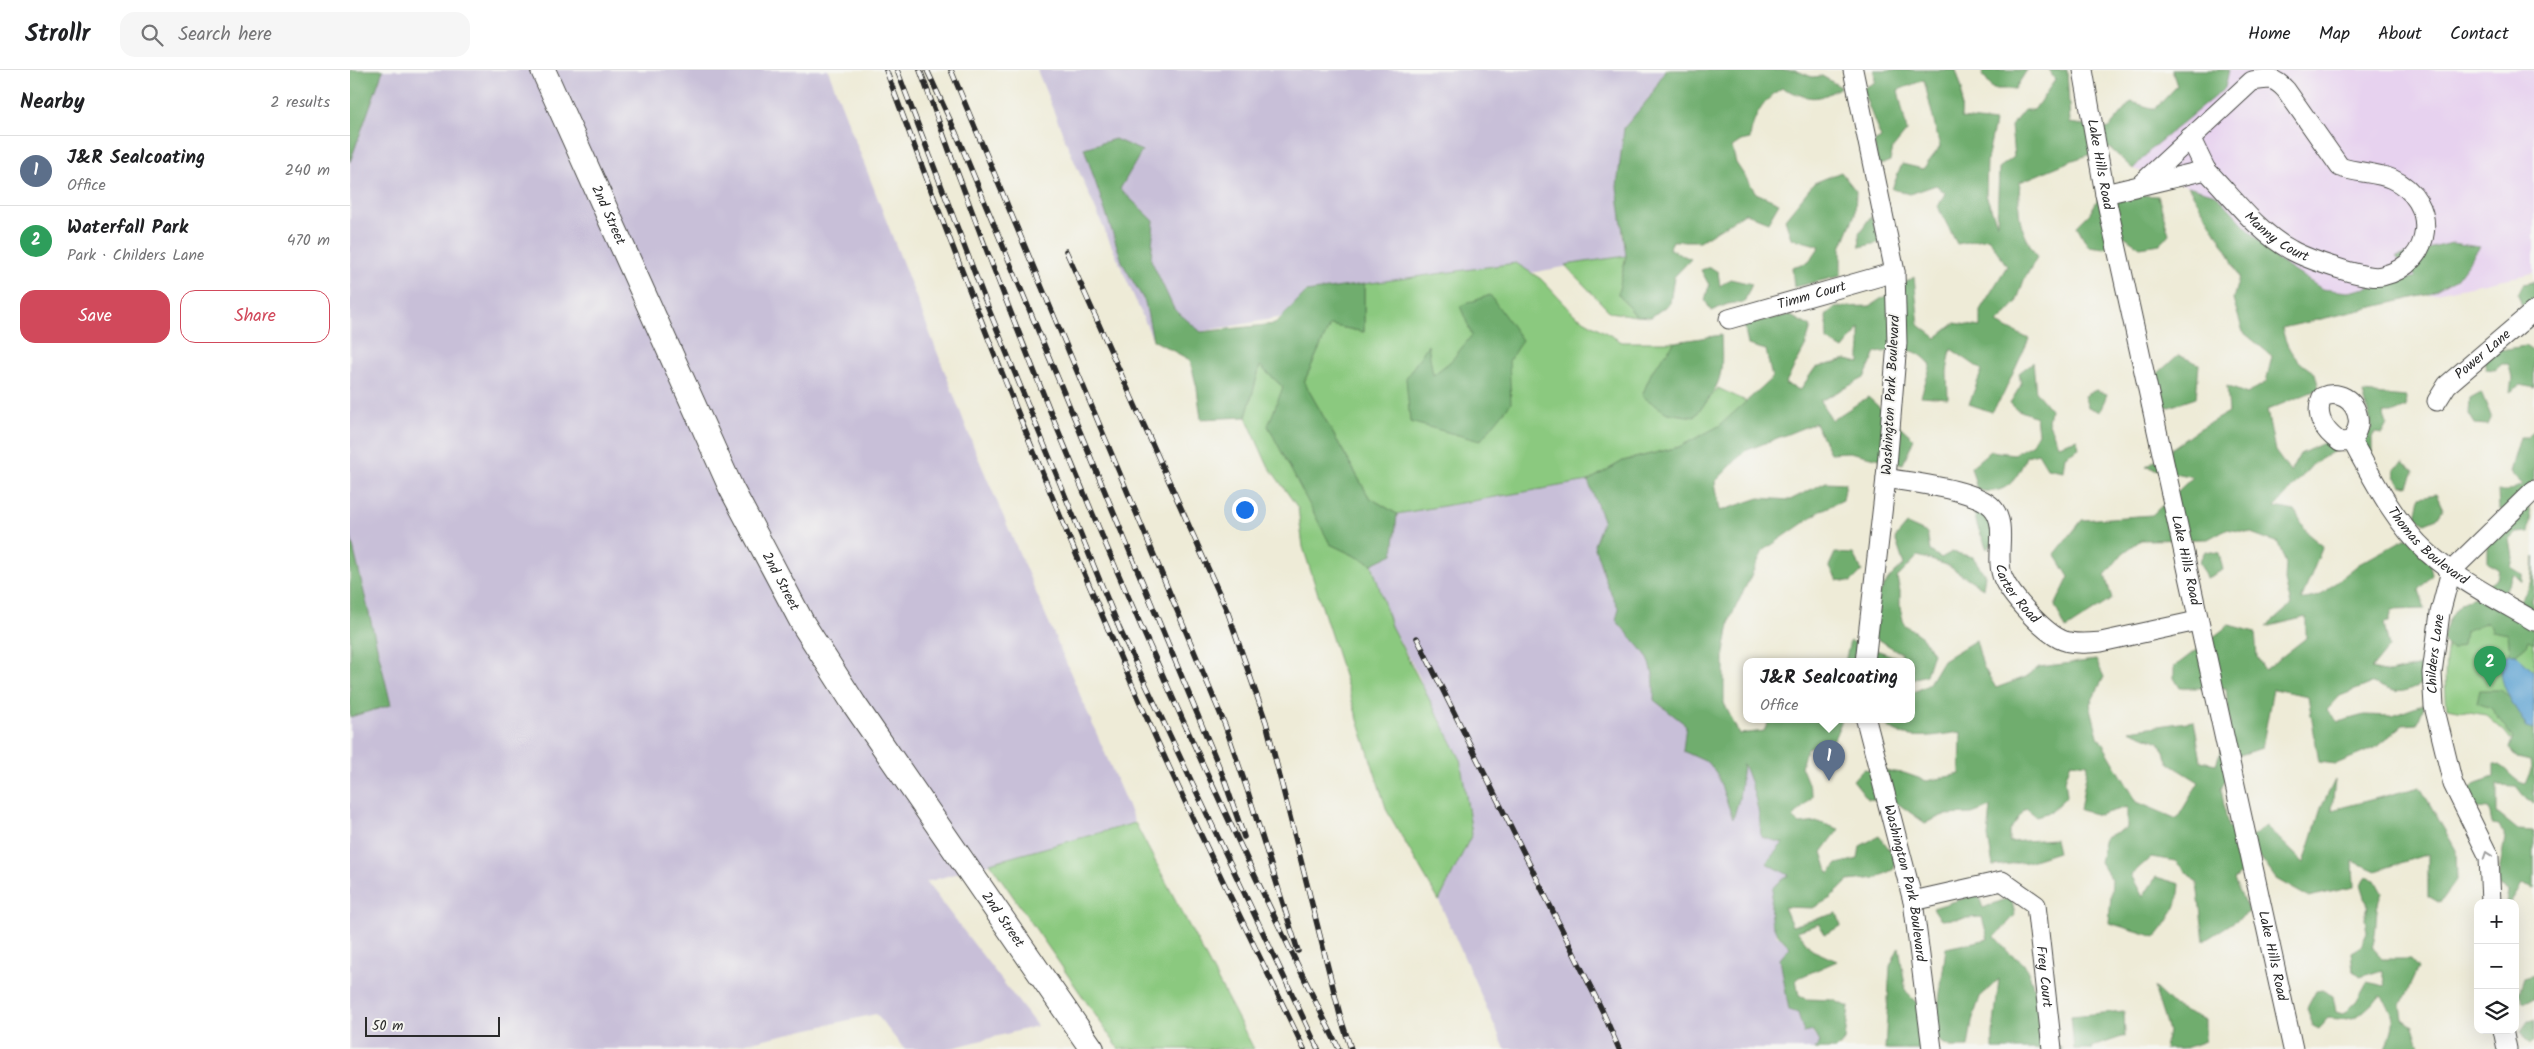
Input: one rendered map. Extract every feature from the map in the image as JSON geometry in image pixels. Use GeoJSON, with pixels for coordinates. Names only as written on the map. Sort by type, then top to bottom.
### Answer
{"type":"FeatureCollection","features":[{"type":"Feature","properties":{"kind":"main road","name":"2nd Street"},"geometry":{"type":"LineString","coordinates":[[543,70],[732,488],[764,554],[803,624],[854,704],[1092,1049]]}},
{"type":"Feature","properties":{"kind":"street","name":"Lake Hills Road"},"geometry":{"type":"LineString","coordinates":[[2083,70],[2105,194],[2197,621],[2293,1049]]}},
{"type":"Feature","properties":{"kind":"street","name":"Washington Park Boulevard"},"geometry":{"type":"LineString","coordinates":[[1858,71],[1895,272],[1897,343],[1886,478],[1865,658]]}},
{"type":"Feature","properties":{"kind":"street","name":"Manny Court"},"geometry":{"type":"LineString","coordinates":[[2268,78],[2277,80],[2340,167],[2392,179],[2418,199],[2423,209],[2423,245],[2412,260],[2402,268],[2380,277],[2358,274],[2291,250],[2251,219],[2206,170],[2190,137],[2252,81],[2268,78]]}},
{"type":"Feature","properties":{"kind":"street"},"geometry":{"type":"LineString","coordinates":[[2139,186],[2190,137]]}},
{"type":"Feature","properties":{"kind":"street"},"geometry":{"type":"LineString","coordinates":[[2105,194],[2206,170]]}},
{"type":"Feature","properties":{"kind":"street","name":"Timm Court"},"geometry":{"type":"LineString","coordinates":[[1729,319],[1895,272]]}},
{"type":"Feature","properties":{"kind":"street","name":"Power Lane"},"geometry":{"type":"LineString","coordinates":[[2437,401],[2447,385],[2534,311]]}},
{"type":"Feature","properties":{"kind":"street","name":"Thomas Boulevard"},"geometry":{"type":"LineString","coordinates":[[2352,441],[2386,501],[2426,551],[2451,571],[2534,621]]}},
{"type":"Feature","properties":{"kind":"street","name":"Carter Road"},"geometry":{"type":"LineString","coordinates":[[1886,478],[1974,495],[1993,508],[1999,523],[2002,577],[2023,606],[2047,630],[2061,640],[2086,644],[2101,642],[2197,621]]}},
{"type":"Feature","properties":{"kind":"street"},"geometry":{"type":"LineString","coordinates":[[2451,571],[2534,490]]}},
{"type":"Feature","properties":{"kind":"street","name":"Childers Lane"},"geometry":{"type":"LineString","coordinates":[[2451,571],[2440,613],[2432,674],[2434,706],[2453,784],[2489,857],[2491,899]]}},
{"type":"Feature","properties":{"kind":"street","name":"Washington Park Boulevard"},"geometry":{"type":"LineString","coordinates":[[1867,723],[1913,901],[1932,1049]]}},
{"type":"Feature","properties":{"kind":"street","name":"Frey Court"},"geometry":{"type":"LineString","coordinates":[[1913,901],[2002,881],[2036,905],[2052,1049]]}},
{"type":"Feature","properties":{"kind":"street"},"geometry":{"type":"LineString","coordinates":[[2505,1034],[2507,1049]]}},
{"type":"Feature","properties":{"kind":"shaded area"},"geometry":{"type":"Polygon","coordinates":[[[383,70],[828,70],[977,455],[1135,823],[926,882],[1037,1026],[948,1049],[904,1049],[876,1014],[720,1049],[350,1049],[350,717],[391,705],[350,534],[350,162],[383,70]]]}},
{"type":"Feature","properties":{"kind":"shaded area"},"geometry":{"type":"Polygon","coordinates":[[[1037,70],[1665,70],[1650,97],[1624,128],[1622,233],[1626,256],[1153,340],[1069,149],[1037,70]]]}},
{"type":"Feature","properties":{"kind":"shaded area"},"geometry":{"type":"Polygon","coordinates":[[[2229,70],[2534,70],[2534,273],[2426,295],[2456,279],[2479,248],[2452,243],[2396,257],[2417,277],[2348,292],[2322,289],[2277,260],[2216,194],[2133,169],[2153,147],[2225,88],[2229,70]]]}},
{"type":"Feature","properties":{"kind":"shaded area"},"geometry":{"type":"Polygon","coordinates":[[[1588,481],[1603,520],[1594,545],[1608,587],[1619,609],[1616,620],[1651,659],[1655,677],[1654,700],[1686,725],[1683,751],[1709,763],[1717,774],[1733,818],[1739,799],[1742,763],[1753,787],[1760,813],[1761,837],[1783,843],[1766,863],[1790,875],[1776,934],[1790,947],[1798,1013],[1820,1042],[1815,1049],[1505,1049],[1439,901],[1472,834],[1419,676],[1391,626],[1372,564],[1393,554],[1397,514],[1588,481]]]}},
{"type":"Feature","properties":{"kind":"green space"},"geometry":{"type":"Polygon","coordinates":[[[350,70],[383,70],[350,162],[350,70]]]}},
{"type":"Feature","properties":{"kind":"green space"},"geometry":{"type":"Polygon","coordinates":[[[1665,70],[1795,70],[1812,77],[1822,76],[1841,87],[1825,95],[1812,98],[1782,88],[1764,103],[1753,124],[1750,139],[1741,141],[1732,147],[1736,163],[1756,193],[1779,203],[1768,222],[1745,213],[1700,241],[1673,241],[1669,249],[1691,259],[1674,277],[1670,303],[1651,317],[1636,316],[1618,294],[1626,256],[1617,187],[1624,128],[1650,97],[1665,70]]]}},
{"type":"Feature","properties":{"kind":"green space"},"geometry":{"type":"Polygon","coordinates":[[[1874,70],[1956,70],[1962,89],[1961,118],[1995,122],[1987,160],[1986,195],[1997,224],[1999,168],[2014,157],[2011,126],[2024,110],[2034,110],[2055,80],[2049,70],[2067,70],[2070,123],[2108,129],[2131,102],[2155,109],[2177,86],[2172,70],[2229,70],[2225,88],[2153,147],[2133,169],[2110,148],[2073,160],[2020,182],[2019,213],[2026,238],[2037,257],[2024,280],[2016,303],[1997,323],[2029,339],[2003,395],[1992,412],[1969,404],[1982,370],[1951,349],[1947,372],[1948,398],[1921,396],[1931,365],[1919,354],[1906,350],[1876,353],[1864,378],[1820,401],[1832,420],[1868,397],[1914,439],[1903,464],[1849,452],[1830,453],[1815,423],[1745,451],[1715,482],[1720,511],[1759,498],[1790,500],[1826,482],[1846,483],[1843,500],[1822,510],[1763,551],[1730,619],[1724,653],[1724,703],[1739,734],[1764,731],[1768,723],[1841,723],[1834,739],[1807,748],[1801,766],[1813,796],[1793,818],[1800,824],[1818,822],[1839,829],[1822,852],[1829,874],[1837,864],[1858,859],[1860,846],[1879,836],[1895,856],[1894,869],[1877,878],[1848,881],[1831,898],[1813,908],[1784,907],[1792,926],[1837,913],[1841,926],[1825,934],[1819,924],[1797,931],[1812,950],[1837,961],[1796,979],[1799,996],[1806,999],[1833,1000],[1849,1007],[1845,1040],[1837,1049],[1815,1049],[1820,1042],[1813,1031],[1804,1033],[1798,1013],[1789,1010],[1780,959],[1790,947],[1777,932],[1771,920],[1773,887],[1789,875],[1766,863],[1783,843],[1761,837],[1756,800],[1743,764],[1739,799],[1733,819],[1717,774],[1709,763],[1683,751],[1686,725],[1654,700],[1653,673],[1650,663],[1646,655],[1616,620],[1619,609],[1608,587],[1594,545],[1603,520],[1588,481],[1623,461],[1679,447],[1719,426],[1772,378],[1766,350],[1748,345],[1744,324],[1789,315],[1811,327],[1805,347],[1785,384],[1800,390],[1815,368],[1846,360],[1860,363],[1860,328],[1843,349],[1827,340],[1826,314],[1837,307],[1870,306],[1914,277],[1919,325],[1936,338],[1955,323],[1980,327],[1980,310],[2007,266],[1988,238],[1957,244],[1938,207],[1945,193],[1936,185],[1910,194],[1892,189],[1902,164],[1923,169],[1940,147],[1924,80],[1898,90],[1907,131],[1893,148],[1890,161],[1878,166],[1874,142],[1881,138],[1862,89],[1875,82],[1874,70]]]}},
{"type":"Feature","properties":{"kind":"green space"},"geometry":{"type":"Polygon","coordinates":[[[1983,70],[2027,70],[2015,89],[1993,89],[1983,76],[1983,70]]]}},
{"type":"Feature","properties":{"kind":"green space"},"geometry":{"type":"Polygon","coordinates":[[[1115,139],[1142,151],[1120,189],[1154,221],[1151,260],[1174,309],[1201,332],[1275,324],[1306,292],[1364,284],[1364,332],[1330,325],[1304,382],[1369,497],[1397,514],[1393,554],[1372,564],[1330,544],[1268,426],[1283,387],[1260,366],[1246,417],[1201,419],[1197,388],[1190,360],[1153,340],[1145,302],[1123,264],[1084,148],[1115,139]]]}},
{"type":"Feature","properties":{"kind":"green space"},"geometry":{"type":"Polygon","coordinates":[[[1841,172],[1856,191],[1855,214],[1841,248],[1841,276],[1794,287],[1792,267],[1809,262],[1820,246],[1791,238],[1785,219],[1814,183],[1841,172]]]}},
{"type":"Feature","properties":{"kind":"green space"},"geometry":{"type":"Polygon","coordinates":[[[2188,186],[2216,194],[2277,260],[2322,289],[2348,292],[2416,277],[2396,257],[2452,243],[2480,247],[2456,279],[2426,295],[2282,328],[2293,355],[2315,373],[2319,389],[2267,410],[2275,451],[2290,472],[2300,454],[2328,441],[2336,450],[2313,464],[2275,507],[2295,511],[2308,534],[2323,546],[2301,600],[2319,596],[2359,564],[2408,537],[2430,564],[2432,575],[2419,590],[2425,609],[2392,610],[2389,622],[2384,623],[2389,647],[2371,669],[2389,673],[2425,665],[2427,682],[2400,692],[2389,690],[2373,683],[2340,696],[2327,710],[2338,722],[2364,715],[2392,716],[2425,704],[2417,724],[2403,725],[2375,748],[2336,764],[2319,762],[2308,696],[2273,689],[2262,748],[2237,756],[2221,789],[2228,827],[2252,837],[2266,826],[2304,863],[2321,808],[2335,780],[2332,810],[2420,787],[2456,850],[2457,880],[2440,903],[2428,896],[2428,854],[2376,871],[2353,861],[2354,887],[2308,897],[2276,879],[2258,854],[2234,880],[2249,912],[2204,941],[2197,883],[2175,861],[2151,857],[2131,875],[2143,897],[2156,877],[2180,884],[2178,899],[2173,912],[2166,925],[2156,937],[2109,923],[2112,880],[2100,862],[2105,837],[2127,828],[2127,807],[2099,815],[2080,810],[2088,764],[2071,762],[2065,780],[2067,796],[2050,812],[2036,816],[2026,808],[2009,831],[2009,842],[2055,839],[2058,852],[2027,862],[1993,866],[1988,837],[1991,807],[1972,814],[1944,815],[1925,823],[1897,803],[1868,799],[1853,780],[1863,769],[1904,773],[1927,781],[1960,774],[1961,732],[1929,736],[1908,736],[1889,728],[1885,723],[1915,723],[1915,692],[1928,685],[1943,660],[1976,640],[1983,666],[1996,688],[2026,677],[2039,667],[2096,660],[2104,677],[2090,704],[2098,736],[2137,802],[2177,819],[2199,782],[2170,764],[2159,742],[2129,730],[2194,721],[2201,761],[2216,764],[2230,724],[2226,688],[2180,688],[2174,678],[2174,667],[2229,625],[2255,632],[2257,657],[2265,670],[2306,638],[2306,617],[2266,627],[2291,605],[2285,581],[2286,564],[2278,543],[2251,533],[2226,529],[2208,539],[2141,540],[2123,553],[2105,575],[2112,599],[2066,629],[2055,606],[2069,577],[2055,554],[2082,520],[2152,515],[2193,477],[2146,467],[2199,429],[2229,412],[2227,386],[2247,394],[2266,382],[2272,356],[2243,332],[2233,299],[2239,277],[2228,252],[2188,186]]]}},
{"type":"Feature","properties":{"kind":"green space"},"geometry":{"type":"Polygon","coordinates":[[[2127,194],[2158,196],[2169,234],[2160,244],[2140,247],[2124,236],[2105,248],[2088,246],[2077,226],[2090,213],[2099,197],[2127,194]]]}},
{"type":"Feature","properties":{"kind":"green space"},"geometry":{"type":"Polygon","coordinates":[[[1871,216],[1881,242],[1860,247],[1859,233],[1871,216]]]}},
{"type":"Feature","properties":{"kind":"green space"},"geometry":{"type":"Polygon","coordinates":[[[1626,256],[1618,294],[1636,316],[1610,312],[1565,265],[1626,256]]]}},
{"type":"Feature","properties":{"kind":"green space"},"geometry":{"type":"Polygon","coordinates":[[[1516,263],[1541,279],[1575,315],[1622,342],[1675,342],[1652,371],[1694,417],[1718,388],[1748,402],[1720,426],[1679,447],[1623,461],[1588,481],[1397,514],[1369,497],[1304,382],[1330,325],[1364,332],[1364,284],[1516,263]]]}},
{"type":"Feature","properties":{"kind":"green space"},"geometry":{"type":"Polygon","coordinates":[[[1710,267],[1718,272],[1720,286],[1730,279],[1752,284],[1744,302],[1728,304],[1711,311],[1705,300],[1709,285],[1701,270],[1710,267]]]}},
{"type":"Feature","properties":{"kind":"green space"},"geometry":{"type":"Polygon","coordinates":[[[2534,282],[2534,303],[2522,306],[2518,294],[2523,284],[2534,282]]]}},
{"type":"Feature","properties":{"kind":"green space"},"geometry":{"type":"Polygon","coordinates":[[[1490,295],[1522,340],[1509,361],[1511,403],[1480,441],[1410,422],[1406,378],[1428,345],[1433,375],[1451,361],[1472,335],[1460,306],[1490,295]]]}},
{"type":"Feature","properties":{"kind":"green space"},"geometry":{"type":"Polygon","coordinates":[[[1721,335],[1722,362],[1719,380],[1710,396],[1694,417],[1667,413],[1642,396],[1652,371],[1675,342],[1721,335]]]}},
{"type":"Feature","properties":{"kind":"green space"},"geometry":{"type":"Polygon","coordinates":[[[2525,346],[2534,352],[2534,388],[2521,385],[2510,392],[2512,378],[2509,364],[2502,364],[2495,370],[2486,369],[2484,359],[2494,351],[2525,346]]]}},
{"type":"Feature","properties":{"kind":"green space"},"geometry":{"type":"Polygon","coordinates":[[[2178,355],[2199,364],[2196,398],[2169,407],[2143,401],[2156,375],[2178,355]]]}},
{"type":"Feature","properties":{"kind":"green space"},"geometry":{"type":"Polygon","coordinates":[[[2033,362],[2036,392],[2050,409],[2048,421],[2058,445],[2077,439],[2079,448],[2065,456],[2063,471],[2047,468],[2038,453],[2026,456],[2019,473],[2009,485],[1996,491],[1977,490],[1971,467],[1990,451],[2014,454],[2031,445],[2038,433],[2036,417],[2016,409],[2010,403],[2021,385],[2019,373],[2033,362]]]}},
{"type":"Feature","properties":{"kind":"green space"},"geometry":{"type":"Polygon","coordinates":[[[1260,366],[1283,387],[1314,510],[1330,544],[1372,564],[1391,626],[1460,758],[1472,834],[1439,901],[1387,811],[1303,547],[1298,508],[1267,464],[1246,417],[1260,366]]]}},
{"type":"Feature","properties":{"kind":"green space"},"geometry":{"type":"Polygon","coordinates":[[[2096,390],[2107,394],[2100,412],[2088,407],[2084,396],[2096,390]]]}},
{"type":"Feature","properties":{"kind":"green space"},"geometry":{"type":"Polygon","coordinates":[[[2481,392],[2491,416],[2487,425],[2475,424],[2469,414],[2470,398],[2481,392]]]}},
{"type":"Feature","properties":{"kind":"green space"},"geometry":{"type":"Polygon","coordinates":[[[2363,393],[2406,397],[2406,407],[2392,413],[2383,413],[2387,424],[2382,434],[2375,433],[2372,437],[2372,453],[2357,462],[2359,437],[2369,433],[2372,426],[2363,393]]]}},
{"type":"Feature","properties":{"kind":"green space"},"geometry":{"type":"Polygon","coordinates":[[[2534,430],[2534,495],[2528,502],[2531,520],[2529,532],[2516,533],[2510,539],[2513,558],[2511,567],[2522,574],[2522,582],[2514,574],[2503,594],[2518,603],[2531,582],[2534,557],[2532,630],[2534,631],[2534,643],[2528,640],[2526,646],[2516,654],[2510,654],[2508,634],[2492,631],[2491,626],[2487,622],[2465,631],[2463,645],[2452,650],[2443,640],[2446,626],[2454,612],[2464,601],[2478,597],[2488,585],[2497,579],[2499,569],[2488,563],[2488,545],[2503,510],[2499,509],[2498,491],[2508,491],[2522,485],[2510,472],[2520,437],[2528,437],[2534,430]]]}},
{"type":"Feature","properties":{"kind":"green space"},"geometry":{"type":"Polygon","coordinates":[[[2403,463],[2414,471],[2408,486],[2401,485],[2395,476],[2394,469],[2403,463]]]}},
{"type":"Feature","properties":{"kind":"green space"},"geometry":{"type":"Polygon","coordinates":[[[2436,494],[2443,509],[2437,518],[2425,523],[2416,517],[2420,497],[2436,494]]]}},
{"type":"Feature","properties":{"kind":"green space"},"geometry":{"type":"Polygon","coordinates":[[[1973,507],[1989,512],[1994,542],[1987,549],[1977,525],[1973,507]]]}},
{"type":"Feature","properties":{"kind":"green space"},"geometry":{"type":"Polygon","coordinates":[[[1907,524],[1927,533],[1930,551],[1941,558],[1952,552],[1973,557],[1985,575],[1983,588],[1947,565],[1918,556],[1897,578],[1904,624],[1922,637],[1933,653],[1926,675],[1915,678],[1915,658],[1903,658],[1901,653],[1863,631],[1884,586],[1896,571],[1904,565],[1895,538],[1907,524]]]}},
{"type":"Feature","properties":{"kind":"green space"},"geometry":{"type":"Polygon","coordinates":[[[350,534],[391,705],[350,717],[350,534]]]}},
{"type":"Feature","properties":{"kind":"green space"},"geometry":{"type":"Polygon","coordinates":[[[2205,551],[2219,553],[2223,570],[2207,578],[2199,562],[2205,551]]]}},
{"type":"Feature","properties":{"kind":"green space"},"geometry":{"type":"Polygon","coordinates":[[[1835,553],[1853,554],[1862,571],[1851,582],[1837,580],[1829,566],[1835,553]]]}},
{"type":"Feature","properties":{"kind":"green space"},"geometry":{"type":"Polygon","coordinates":[[[2461,603],[2510,619],[2534,636],[2534,755],[2521,753],[2505,732],[2486,715],[2447,708],[2446,654],[2461,603]]]}},
{"type":"Feature","properties":{"kind":"green space"},"geometry":{"type":"Polygon","coordinates":[[[1850,641],[1896,658],[1846,658],[1850,641]]]}},
{"type":"Feature","properties":{"kind":"green space"},"geometry":{"type":"Polygon","coordinates":[[[2480,690],[2501,690],[2510,698],[2527,728],[2534,730],[2534,803],[2527,800],[2516,786],[2497,785],[2497,813],[2518,830],[2534,831],[2534,889],[2522,884],[2513,899],[2507,899],[2508,891],[2497,884],[2505,838],[2499,825],[2492,824],[2489,809],[2474,808],[2467,792],[2476,783],[2494,777],[2494,763],[2525,784],[2531,770],[2530,761],[2517,758],[2509,748],[2513,738],[2491,708],[2477,703],[2480,690]]]}},
{"type":"Feature","properties":{"kind":"green space"},"geometry":{"type":"Polygon","coordinates":[[[1135,823],[1254,1049],[1119,1049],[990,863],[1135,823]]]}},
{"type":"Feature","properties":{"kind":"green space"},"geometry":{"type":"Polygon","coordinates":[[[2366,877],[2375,880],[2382,893],[2379,900],[2372,948],[2382,959],[2410,959],[2418,968],[2401,1005],[2403,1019],[2413,1026],[2420,1049],[2385,1049],[2391,1034],[2393,1016],[2387,1003],[2381,996],[2353,1018],[2329,1018],[2319,1029],[2313,1026],[2307,1008],[2316,991],[2322,990],[2333,996],[2336,1012],[2343,1014],[2357,1000],[2367,982],[2385,986],[2382,970],[2360,977],[2353,970],[2351,952],[2361,946],[2367,933],[2365,918],[2368,906],[2361,884],[2366,877]]]}},
{"type":"Feature","properties":{"kind":"green space"},"geometry":{"type":"Polygon","coordinates":[[[1978,894],[1983,908],[2011,897],[2015,915],[1995,937],[2010,954],[2024,964],[2030,976],[2043,1022],[2054,1041],[2063,1049],[1993,1049],[1999,979],[1980,997],[1972,1021],[1968,1047],[1950,1047],[1925,1033],[1922,1049],[1885,1049],[1890,966],[1899,947],[1906,992],[1921,1007],[1938,1008],[1946,948],[1988,939],[1982,917],[1941,920],[1933,908],[1978,894]]]}},
{"type":"Feature","properties":{"kind":"green space"},"geometry":{"type":"Polygon","coordinates":[[[2534,975],[2534,999],[2523,1002],[2519,993],[2524,978],[2534,975]]]}},
{"type":"Feature","properties":{"kind":"green space"},"geometry":{"type":"Polygon","coordinates":[[[2154,987],[2174,1006],[2205,1020],[2205,1041],[2183,1049],[2165,1049],[2168,1031],[2154,987]]]}},
{"type":"Feature","properties":{"kind":"green space"},"geometry":{"type":"Polygon","coordinates":[[[2124,1011],[2125,1036],[2092,1047],[2093,1049],[2074,1049],[2071,1016],[2124,1011]]]}},
{"type":"Feature","properties":{"kind":"green space"},"geometry":{"type":"Polygon","coordinates":[[[2528,1021],[2534,1021],[2534,1041],[2531,1044],[2524,1038],[2521,1031],[2528,1021]]]}},
{"type":"Feature","properties":{"kind":"water"},"geometry":{"type":"Polygon","coordinates":[[[2516,654],[2534,671],[2534,730],[2527,728],[2507,693],[2504,684],[2501,665],[2504,656],[2516,654]]]}},
{"type":"Feature","properties":{"kind":"railway"},"geometry":{"type":"LineString","coordinates":[[886,70],[1016,409],[1086,578],[1176,783],[1304,1049]]}},
{"type":"Feature","properties":{"kind":"railway"},"geometry":{"type":"LineString","coordinates":[[897,70],[985,300],[1120,630],[1318,1049]]}},
{"type":"Feature","properties":{"kind":"railway"},"geometry":{"type":"LineString","coordinates":[[920,70],[1013,319],[1115,566],[1168,688],[1224,809],[1339,1049]]}},
{"type":"Feature","properties":{"kind":"railway"},"geometry":{"type":"LineString","coordinates":[[927,70],[956,133],[1223,776],[1244,837]]}},
{"type":"Feature","properties":{"kind":"railway"},"geometry":{"type":"LineString","coordinates":[[951,70],[1225,725],[1298,951]]}},
{"type":"Feature","properties":{"kind":"railway"},"geometry":{"type":"LineString","coordinates":[[1066,251],[1228,613],[1266,722],[1341,1019],[1351,1049]]}},
{"type":"Feature","properties":{"kind":"railway"},"geometry":{"type":"LineString","coordinates":[[1417,638],[1602,1010],[1619,1049]]}},
{"type":"Feature","properties":{"kind":"place","name":"Waterfall Park"},"geometry":{"type":"Point","coordinates":[2490,687]}},
{"type":"Feature","properties":{"kind":"place","name":"J&R Sealcoating"},"geometry":{"type":"Point","coordinates":[1829,781]}}]}
